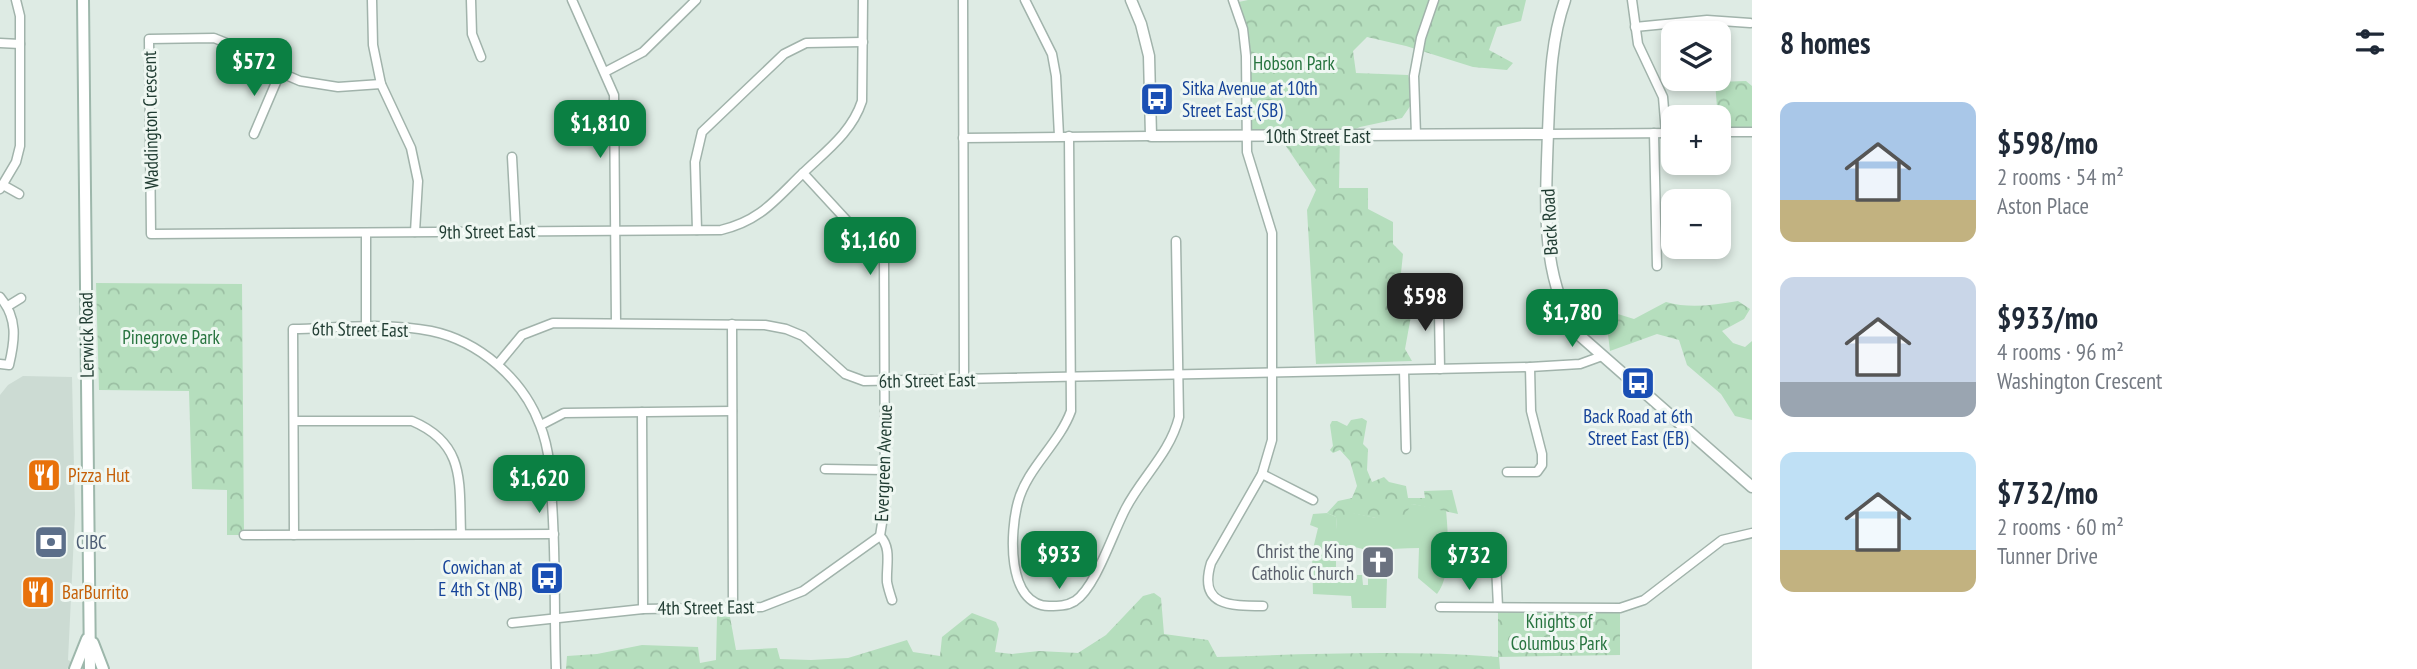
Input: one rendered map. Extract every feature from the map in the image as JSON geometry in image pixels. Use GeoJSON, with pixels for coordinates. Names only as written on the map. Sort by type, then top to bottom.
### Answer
{"type":"FeatureCollection","features":[{"type":"Feature","properties":{"kind":"main road","name":"Lerwick Road"},"geometry":{"type":"LineString","coordinates":[[83,0],[90,669]]}},
{"type":"Feature","properties":{"kind":"main road"},"geometry":{"type":"LineString","coordinates":[[75,669],[90,634]]}},
{"type":"Feature","properties":{"kind":"main road"},"geometry":{"type":"LineString","coordinates":[[90,634],[103,669]]}},
{"type":"Feature","properties":{"kind":"street"},"geometry":{"type":"LineString","coordinates":[[16,0],[20,16],[20,146],[16,162],[1,187],[19,194]]}},
{"type":"Feature","properties":{"kind":"street"},"geometry":{"type":"LineString","coordinates":[[372,0],[373,45],[381,84],[411,148],[418,181],[415,232]]}},
{"type":"Feature","properties":{"kind":"street"},"geometry":{"type":"LineString","coordinates":[[471,0],[472,34],[481,57]]}},
{"type":"Feature","properties":{"kind":"street"},"geometry":{"type":"LineString","coordinates":[[572,0],[614,95],[616,323]]}},
{"type":"Feature","properties":{"kind":"street"},"geometry":{"type":"LineString","coordinates":[[605,72],[643,52],[696,0]]}},
{"type":"Feature","properties":{"kind":"street"},"geometry":{"type":"LineString","coordinates":[[803,173],[858,117],[863,101],[863,0]]}},
{"type":"Feature","properties":{"kind":"street"},"geometry":{"type":"LineString","coordinates":[[963,0],[964,379]]}},
{"type":"Feature","properties":{"kind":"street"},"geometry":{"type":"LineString","coordinates":[[1025,0],[1052,54],[1056,76],[1059,136]]}},
{"type":"Feature","properties":{"kind":"street"},"geometry":{"type":"LineString","coordinates":[[1131,0],[1141,24],[1149,56],[1151,136]]}},
{"type":"Feature","properties":{"kind":"street"},"geometry":{"type":"LineString","coordinates":[[1233,0],[1242,29],[1246,57],[1247,152],[1272,233],[1272,440],[1262,474],[1211,563],[1206,577],[1209,592],[1219,601],[1235,606],[1263,606]]}},
{"type":"Feature","properties":{"kind":"street"},"geometry":{"type":"LineString","coordinates":[[1416,135],[1414,76],[1421,38],[1434,0]]}},
{"type":"Feature","properties":{"kind":"street","name":"Back Road"},"geometry":{"type":"LineString","coordinates":[[1565,0],[1554,39],[1550,72],[1545,206],[1553,271],[1566,316],[1578,334],[1602,356],[1752,486]]}},
{"type":"Feature","properties":{"kind":"street"},"geometry":{"type":"LineString","coordinates":[[1632,0],[1638,44],[1665,105]]}},
{"type":"Feature","properties":{"kind":"street"},"geometry":{"type":"LineString","coordinates":[[1635,27],[1707,20],[1750,23]]}},
{"type":"Feature","properties":{"kind":"street","name":"Waddington Crescent"},"geometry":{"type":"LineString","coordinates":[[151,234],[149,39],[214,38],[229,44],[256,62],[300,80],[338,87],[381,84]]}},
{"type":"Feature","properties":{"kind":"street"},"geometry":{"type":"LineString","coordinates":[[697,230],[695,162],[702,132],[784,54],[806,43],[863,42]]}},
{"type":"Feature","properties":{"kind":"street"},"geometry":{"type":"LineString","coordinates":[[0,43],[20,44]]}},
{"type":"Feature","properties":{"kind":"street"},"geometry":{"type":"LineString","coordinates":[[254,134],[280,73]]}},
{"type":"Feature","properties":{"kind":"street"},"geometry":{"type":"LineString","coordinates":[[1731,132],[1752,132]]}},
{"type":"Feature","properties":{"kind":"street"},"geometry":{"type":"LineString","coordinates":[[1654,133],[1657,266]]}},
{"type":"Feature","properties":{"kind":"street","name":"10th Street East"},"geometry":{"type":"LineString","coordinates":[[963,138],[1661,133]]}},
{"type":"Feature","properties":{"kind":"street"},"geometry":{"type":"LineString","coordinates":[[1069,136],[1071,411],[1065,426],[1018,500],[1015,514],[1013,564],[1018,583],[1026,595],[1042,606],[1059,606],[1074,602],[1088,587],[1127,506],[1170,444],[1176,430],[1179,417],[1176,241]]}},
{"type":"Feature","properties":{"kind":"street"},"geometry":{"type":"LineString","coordinates":[[512,157],[516,230]]}},
{"type":"Feature","properties":{"kind":"street","name":"9th Street East"},"geometry":{"type":"LineString","coordinates":[[151,234],[721,230],[740,226],[755,218],[803,173]]}},
{"type":"Feature","properties":{"kind":"street","name":"Evergreen Avenue"},"geometry":{"type":"LineString","coordinates":[[803,173],[884,261],[885,504],[880,536],[887,549],[887,585],[892,600]]}},
{"type":"Feature","properties":{"kind":"street"},"geometry":{"type":"LineString","coordinates":[[366,234],[366,328]]}},
{"type":"Feature","properties":{"kind":"street"},"geometry":{"type":"LineString","coordinates":[[1434,293],[1439,313],[1440,369]]}},
{"type":"Feature","properties":{"kind":"street"},"geometry":{"type":"LineString","coordinates":[[0,297],[8,306],[15,329],[5,365]]}},
{"type":"Feature","properties":{"kind":"street"},"geometry":{"type":"LineString","coordinates":[[8,306],[21,298]]}},
{"type":"Feature","properties":{"kind":"street","name":"6th Street East"},"geometry":{"type":"LineString","coordinates":[[294,421],[293,328],[431,331],[459,340],[498,364],[522,335],[553,323],[765,325],[803,336],[845,374],[864,382],[1530,367],[1580,364],[1602,356]]}},
{"type":"Feature","properties":{"kind":"street"},"geometry":{"type":"LineString","coordinates":[[732,324],[733,608]]}},
{"type":"Feature","properties":{"kind":"street"},"geometry":{"type":"LineString","coordinates":[[498,364],[523,392],[541,425],[550,462],[556,669]]}},
{"type":"Feature","properties":{"kind":"street"},"geometry":{"type":"LineString","coordinates":[[1507,472],[1537,472],[1542,465],[1542,454],[1531,411],[1530,367]]}},
{"type":"Feature","properties":{"kind":"street"},"geometry":{"type":"LineString","coordinates":[[1404,370],[1406,449]]}},
{"type":"Feature","properties":{"kind":"street"},"geometry":{"type":"LineString","coordinates":[[541,425],[564,413],[733,411]]}},
{"type":"Feature","properties":{"kind":"street"},"geometry":{"type":"LineString","coordinates":[[642,412],[643,609]]}},
{"type":"Feature","properties":{"kind":"street"},"geometry":{"type":"LineString","coordinates":[[294,535],[294,421],[412,421],[428,428],[450,449],[456,463],[461,533]]}},
{"type":"Feature","properties":{"kind":"street"},"geometry":{"type":"LineString","coordinates":[[825,469],[885,470]]}},
{"type":"Feature","properties":{"kind":"street"},"geometry":{"type":"LineString","coordinates":[[1262,474],[1313,500]]}},
{"type":"Feature","properties":{"kind":"street"},"geometry":{"type":"LineString","coordinates":[[1440,607],[1620,608],[1644,600],[1722,540],[1752,533]]}},
{"type":"Feature","properties":{"kind":"street"},"geometry":{"type":"LineString","coordinates":[[244,535],[554,534]]}},
{"type":"Feature","properties":{"kind":"street","name":"4th Street East"},"geometry":{"type":"LineString","coordinates":[[512,623],[643,609],[762,607],[803,592],[880,536]]}},
{"type":"Feature","properties":{"kind":"street"},"geometry":{"type":"LineString","coordinates":[[1496,565],[1498,607]]}},
{"type":"Feature","properties":{"kind":"shaded area"},"geometry":{"type":"Polygon","coordinates":[[[23,376],[72,377],[75,514],[68,660],[72,665],[67,669],[0,669],[0,395],[8,385],[23,376]]]}},
{"type":"Feature","properties":{"kind":"green space","name":"Hobson Park"},"geometry":{"type":"Polygon","coordinates":[[[1248,0],[1526,0],[1521,21],[1497,27],[1489,50],[1513,63],[1507,70],[1473,67],[1367,37],[1353,51],[1356,73],[1408,75],[1415,99],[1402,118],[1360,127],[1340,136],[1339,188],[1368,188],[1368,209],[1393,222],[1393,244],[1403,254],[1401,273],[1412,289],[1411,316],[1405,349],[1412,361],[1316,364],[1307,210],[1316,190],[1279,136],[1246,136],[1246,56],[1234,3],[1248,0]]]}},
{"type":"Feature","properties":{"kind":"green space"},"geometry":{"type":"Polygon","coordinates":[[[1731,81],[1746,81],[1752,86],[1752,132],[1731,132],[1731,105],[1717,105],[1716,91],[1731,91],[1731,81]]]}},
{"type":"Feature","properties":{"kind":"green space","name":"Pinegrove Park"},"geometry":{"type":"Polygon","coordinates":[[[96,283],[242,284],[244,535],[227,535],[227,490],[192,489],[189,391],[99,390],[96,283]]]}},
{"type":"Feature","properties":{"kind":"green space"},"geometry":{"type":"Polygon","coordinates":[[[1738,301],[1750,309],[1744,319],[1722,331],[1733,343],[1745,347],[1752,341],[1752,420],[1735,416],[1721,394],[1687,365],[1679,340],[1657,334],[1610,351],[1605,310],[1634,319],[1666,302],[1693,306],[1738,301]]]}},
{"type":"Feature","properties":{"kind":"green space"},"geometry":{"type":"Polygon","coordinates":[[[1362,418],[1367,421],[1363,444],[1368,449],[1367,470],[1372,482],[1384,477],[1389,482],[1406,486],[1408,498],[1425,498],[1424,491],[1452,490],[1458,514],[1412,504],[1404,516],[1376,518],[1345,512],[1344,528],[1337,530],[1336,517],[1327,513],[1338,501],[1352,498],[1357,486],[1350,461],[1340,450],[1333,453],[1330,450],[1333,446],[1330,425],[1332,421],[1337,421],[1347,426],[1351,420],[1362,418]]]}},
{"type":"Feature","properties":{"kind":"green space"},"geometry":{"type":"Polygon","coordinates":[[[1412,504],[1446,510],[1447,565],[1442,586],[1437,594],[1418,578],[1419,548],[1369,550],[1345,546],[1336,550],[1336,576],[1341,579],[1357,579],[1357,575],[1362,575],[1363,585],[1368,585],[1368,574],[1372,574],[1372,570],[1382,570],[1382,575],[1387,579],[1386,608],[1352,608],[1351,596],[1313,594],[1312,553],[1318,528],[1310,525],[1313,514],[1327,513],[1336,517],[1337,529],[1344,511],[1376,518],[1412,504]]]}},
{"type":"Feature","properties":{"kind":"green space","name":"Knights of Columbus Park"},"geometry":{"type":"Polygon","coordinates":[[[1154,593],[1161,598],[1164,634],[1208,640],[1217,657],[1393,653],[1498,657],[1498,607],[1620,608],[1620,655],[1499,657],[1500,669],[566,669],[567,656],[597,654],[642,645],[698,647],[700,663],[716,660],[717,616],[730,617],[736,650],[777,648],[780,659],[848,658],[907,640],[913,652],[940,656],[942,637],[972,613],[996,622],[999,629],[995,652],[1078,653],[1106,635],[1143,596],[1154,593]]]}},
{"type":"Feature","properties":{"kind":"place","name":"Sitka Avenue at 10th Street East (SB)"},"geometry":{"type":"Point","coordinates":[1157,99]}},
{"type":"Feature","properties":{"kind":"place","name":"Back Road at 6th Street East (EB)"},"geometry":{"type":"Point","coordinates":[1638,383]}},
{"type":"Feature","properties":{"kind":"place","name":"Pizza Hut"},"geometry":{"type":"Point","coordinates":[44,475]}},
{"type":"Feature","properties":{"kind":"place","name":"CIBC"},"geometry":{"type":"Point","coordinates":[51,542]}},
{"type":"Feature","properties":{"kind":"place","name":"Christ the King Catholic Church"},"geometry":{"type":"Point","coordinates":[1378,562]}},
{"type":"Feature","properties":{"kind":"place","name":"Cowichan at E 4th St (NB)"},"geometry":{"type":"Point","coordinates":[547,578]}},
{"type":"Feature","properties":{"kind":"place","name":"BarBurrito"},"geometry":{"type":"Point","coordinates":[38,592]}}]}
